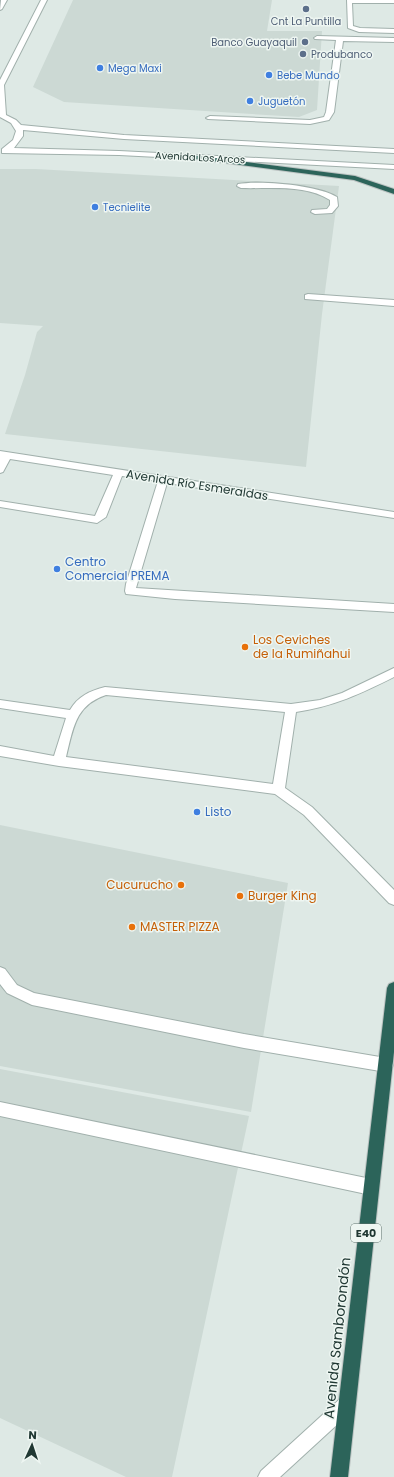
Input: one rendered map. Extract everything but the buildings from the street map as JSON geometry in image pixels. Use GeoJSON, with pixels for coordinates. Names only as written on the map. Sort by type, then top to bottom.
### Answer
{"type":"FeatureCollection","features":[{"type":"Feature","properties":{"kind":"highway"},"geometry":{"type":"LineString","coordinates":[[195,157],[355,178],[394,192]]}},
{"type":"Feature","properties":{"kind":"highway","name":"Avenida Samborondón"},"geometry":{"type":"LineString","coordinates":[[339,1477],[394,988]]}},
{"type":"Feature","properties":{"kind":"street"},"geometry":{"type":"LineString","coordinates":[[0,8],[4,0]]}},
{"type":"Feature","properties":{"kind":"street"},"geometry":{"type":"LineString","coordinates":[[3,151],[15,145],[19,139],[20,133],[13,121],[2,115],[1,85],[44,0]]}},
{"type":"Feature","properties":{"kind":"street"},"geometry":{"type":"LineString","coordinates":[[394,1],[349,1],[350,27],[359,30],[394,31]]}},
{"type":"Feature","properties":{"kind":"street"},"geometry":{"type":"LineString","coordinates":[[317,38],[394,40]]}},
{"type":"Feature","properties":{"kind":"street"},"geometry":{"type":"LineString","coordinates":[[210,118],[310,122],[327,119],[330,112],[340,38]]}},
{"type":"Feature","properties":{"kind":"street","name":"Avenida Los Arcos"},"geometry":{"type":"LineString","coordinates":[[18,128],[124,137],[394,151]]}},
{"type":"Feature","properties":{"kind":"street"},"geometry":{"type":"LineString","coordinates":[[119,153],[124,137]]}},
{"type":"Feature","properties":{"kind":"street","name":"Avenida Los Arcos"},"geometry":{"type":"LineString","coordinates":[[3,151],[119,153],[394,168]]}},
{"type":"Feature","properties":{"kind":"street"},"geometry":{"type":"LineString","coordinates":[[241,186],[315,190],[328,194],[334,199],[334,206],[328,210],[315,212]]}},
{"type":"Feature","properties":{"kind":"street"},"geometry":{"type":"LineString","coordinates":[[308,297],[394,303]]}},
{"type":"Feature","properties":{"kind":"street"},"geometry":{"type":"LineString","coordinates":[[0,470],[3,454]]}},
{"type":"Feature","properties":{"kind":"street","name":"Avenida Río Esmeraldas"},"geometry":{"type":"LineString","coordinates":[[3,454],[394,515]]}},
{"type":"Feature","properties":{"kind":"street"},"geometry":{"type":"LineString","coordinates":[[0,504],[97,520],[101,517],[119,472]]}},
{"type":"Feature","properties":{"kind":"street"},"geometry":{"type":"LineString","coordinates":[[163,480],[130,591],[394,608]]}},
{"type":"Feature","properties":{"kind":"street"},"geometry":{"type":"LineString","coordinates":[[59,761],[73,715],[78,705],[90,696],[105,691],[291,708],[320,704],[346,696],[394,672]]}},
{"type":"Feature","properties":{"kind":"street"},"geometry":{"type":"LineString","coordinates":[[0,704],[73,715]]}},
{"type":"Feature","properties":{"kind":"street"},"geometry":{"type":"LineString","coordinates":[[278,790],[291,708]]}},
{"type":"Feature","properties":{"kind":"street"},"geometry":{"type":"LineString","coordinates":[[0,751],[59,761],[278,790],[308,811],[394,899]]}},
{"type":"Feature","properties":{"kind":"street"},"geometry":{"type":"LineString","coordinates":[[0,974],[12,989],[32,999],[244,1041],[386,1065]]}},
{"type":"Feature","properties":{"kind":"street"},"geometry":{"type":"LineString","coordinates":[[0,1109],[372,1187]]}},
{"type":"Feature","properties":{"kind":"street"},"geometry":{"type":"LineString","coordinates":[[267,1477],[347,1404]]}},
{"type":"Feature","properties":{"kind":"shaded area"},"geometry":{"type":"Polygon","coordinates":[[[73,0],[272,0],[267,31],[322,31],[317,110],[299,117],[64,102],[33,87],[73,0]]]}},
{"type":"Feature","properties":{"kind":"shaded area"},"geometry":{"type":"Polygon","coordinates":[[[0,169],[36,169],[339,186],[322,314],[306,467],[5,434],[25,375],[37,332],[43,326],[0,323],[0,169]]]}},
{"type":"Feature","properties":{"kind":"shaded area"},"geometry":{"type":"Polygon","coordinates":[[[0,825],[288,883],[251,1112],[0,1066],[0,825]]]}},
{"type":"Feature","properties":{"kind":"shaded area"},"geometry":{"type":"Polygon","coordinates":[[[0,1069],[249,1116],[172,1477],[126,1477],[0,1418],[0,1069]]]}},
{"type":"Feature","properties":{"kind":"place","name":"Cnt La Puntilla"},"geometry":{"type":"Point","coordinates":[306,9]}},
{"type":"Feature","properties":{"kind":"place","name":"Banco Guayaquil"},"geometry":{"type":"Point","coordinates":[305,42]}},
{"type":"Feature","properties":{"kind":"place","name":"Produbanco"},"geometry":{"type":"Point","coordinates":[303,54]}},
{"type":"Feature","properties":{"kind":"place","name":"Mega Maxi"},"geometry":{"type":"Point","coordinates":[100,68]}},
{"type":"Feature","properties":{"kind":"place","name":"Bebe Mundo"},"geometry":{"type":"Point","coordinates":[269,75]}},
{"type":"Feature","properties":{"kind":"place","name":"Juguetón"},"geometry":{"type":"Point","coordinates":[250,101]}},
{"type":"Feature","properties":{"kind":"place","name":"Tecnielite"},"geometry":{"type":"Point","coordinates":[95,207]}},
{"type":"Feature","properties":{"kind":"place","name":"Centro Comercial PREMA"},"geometry":{"type":"Point","coordinates":[57,569]}},
{"type":"Feature","properties":{"kind":"place","name":"Los Ceviches de la Rumiñahui"},"geometry":{"type":"Point","coordinates":[245,647]}},
{"type":"Feature","properties":{"kind":"place","name":"Listo"},"geometry":{"type":"Point","coordinates":[197,812]}},
{"type":"Feature","properties":{"kind":"place","name":"Cucurucho"},"geometry":{"type":"Point","coordinates":[181,885]}},
{"type":"Feature","properties":{"kind":"place","name":"Burger King"},"geometry":{"type":"Point","coordinates":[240,896]}},
{"type":"Feature","properties":{"kind":"place","name":"MASTER PIZZA"},"geometry":{"type":"Point","coordinates":[132,927]}}]}
